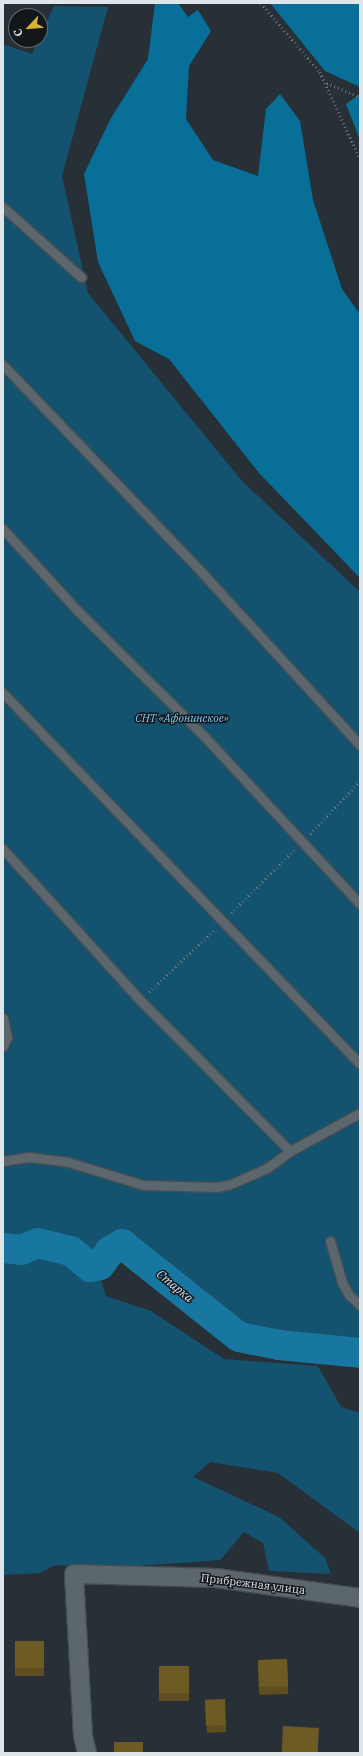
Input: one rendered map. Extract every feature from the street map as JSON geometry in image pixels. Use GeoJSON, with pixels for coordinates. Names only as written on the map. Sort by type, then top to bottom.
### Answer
{"type":"FeatureCollection","features":[{"type":"Feature","properties":{"kind":"street","name":"Прибрежная улица"},"geometry":{"type":"LineString","coordinates":[[87,1753],[83,1735],[74,1574],[216,1578],[360,1598]]}},
{"type":"Feature","properties":{"kind":"lane"},"geometry":{"type":"LineString","coordinates":[[3,207],[80,277]]}},
{"type":"Feature","properties":{"kind":"lane"},"geometry":{"type":"LineString","coordinates":[[3,365],[206,577],[360,745]]}},
{"type":"Feature","properties":{"kind":"lane"},"geometry":{"type":"LineString","coordinates":[[3,529],[76,610],[203,735],[360,904]]}},
{"type":"Feature","properties":{"kind":"lane"},"geometry":{"type":"LineString","coordinates":[[3,693],[224,920],[360,1064]]}},
{"type":"Feature","properties":{"kind":"lane"},"geometry":{"type":"LineString","coordinates":[[3,849],[140,1000],[290,1151]]}},
{"type":"Feature","properties":{"kind":"lane"},"geometry":{"type":"LineString","coordinates":[[3,1018],[7,1037],[3,1046]]}},
{"type":"Feature","properties":{"kind":"lane"},"geometry":{"type":"LineString","coordinates":[[3,1161],[29,1157],[68,1162],[143,1185],[217,1187],[231,1184],[267,1168],[290,1151],[360,1113]]}},
{"type":"Feature","properties":{"kind":"lane"},"geometry":{"type":"LineString","coordinates":[[330,1242],[346,1288],[360,1305]]}},
{"type":"Feature","properties":{"kind":"path"},"geometry":{"type":"LineString","coordinates":[[260,3],[312,62],[327,83],[360,158]]}},
{"type":"Feature","properties":{"kind":"path"},"geometry":{"type":"LineString","coordinates":[[327,83],[360,97]]}},
{"type":"Feature","properties":{"kind":"path"},"geometry":{"type":"LineString","coordinates":[[140,1000],[224,920],[360,781]]}},
{"type":"Feature","properties":{"kind":"green space","name":"СНТ «Афонинское»"},"geometry":{"type":"Polygon","coordinates":[[[54,6],[108,7],[62,176],[88,293],[242,481],[360,592],[360,1353],[279,1345],[239,1337],[122,1244],[110,1251],[100,1265],[90,1267],[71,1251],[38,1243],[21,1250],[3,1248],[3,44],[8,46],[8,48],[15,48],[32,54],[35,48],[48,48],[48,19],[54,6]]]}},
{"type":"Feature","properties":{"kind":"green space"},"geometry":{"type":"Polygon","coordinates":[[[35,1250],[67,1260],[101,1280],[106,1296],[151,1311],[224,1359],[318,1366],[341,1407],[360,1413],[360,1533],[278,1473],[210,1462],[193,1477],[279,1517],[325,1558],[331,1574],[269,1571],[263,1543],[244,1532],[220,1560],[110,1568],[55,1565],[40,1573],[3,1575],[3,1257],[23,1259],[35,1250]]]}},
{"type":"Feature","properties":{"kind":"shaded area"},"geometry":{"type":"Polygon","coordinates":[[[155,3],[178,3],[188,17],[198,10],[211,31],[189,66],[186,119],[213,160],[258,176],[266,109],[280,94],[300,121],[313,200],[342,289],[360,314],[360,578],[259,473],[169,359],[135,341],[98,262],[84,174],[111,118],[148,59],[155,3]]]}},
{"type":"Feature","properties":{"kind":"shaded area"},"geometry":{"type":"Polygon","coordinates":[[[270,3],[360,3],[360,87],[325,71],[270,3]]]}},
{"type":"Feature","properties":{"kind":"shaded area"},"geometry":{"type":"Polygon","coordinates":[[[360,94],[360,140],[346,104],[360,94]]]}},
{"type":"Feature","properties":{"kind":"building"},"geometry":{"type":"Polygon","coordinates":[[[15,1641],[44,1641],[44,1668],[15,1668],[15,1641]]]}},
{"type":"Feature","properties":{"kind":"building"},"geometry":{"type":"Polygon","coordinates":[[[287,1659],[288,1686],[259,1687],[258,1660],[287,1659]]]}},
{"type":"Feature","properties":{"kind":"building"},"geometry":{"type":"Polygon","coordinates":[[[159,1666],[189,1666],[189,1693],[159,1693],[159,1666]]]}},
{"type":"Feature","properties":{"kind":"building"},"geometry":{"type":"Polygon","coordinates":[[[225,1699],[226,1725],[206,1726],[205,1700],[225,1699]]]}},
{"type":"Feature","properties":{"kind":"building"},"geometry":{"type":"Polygon","coordinates":[[[283,1726],[319,1728],[318,1753],[282,1753],[283,1726]]]}},
{"type":"Feature","properties":{"kind":"building"},"geometry":{"type":"Polygon","coordinates":[[[114,1742],[143,1742],[143,1753],[114,1753],[114,1742]]]}},
{"type":"Feature","properties":{"kind":"waterway","name":"Старка"},"geometry":{"type":"LineString","coordinates":[[3,1248],[21,1250],[38,1243],[71,1251],[90,1267],[100,1265],[110,1251],[122,1244],[239,1337],[279,1345],[360,1353]]}}]}
